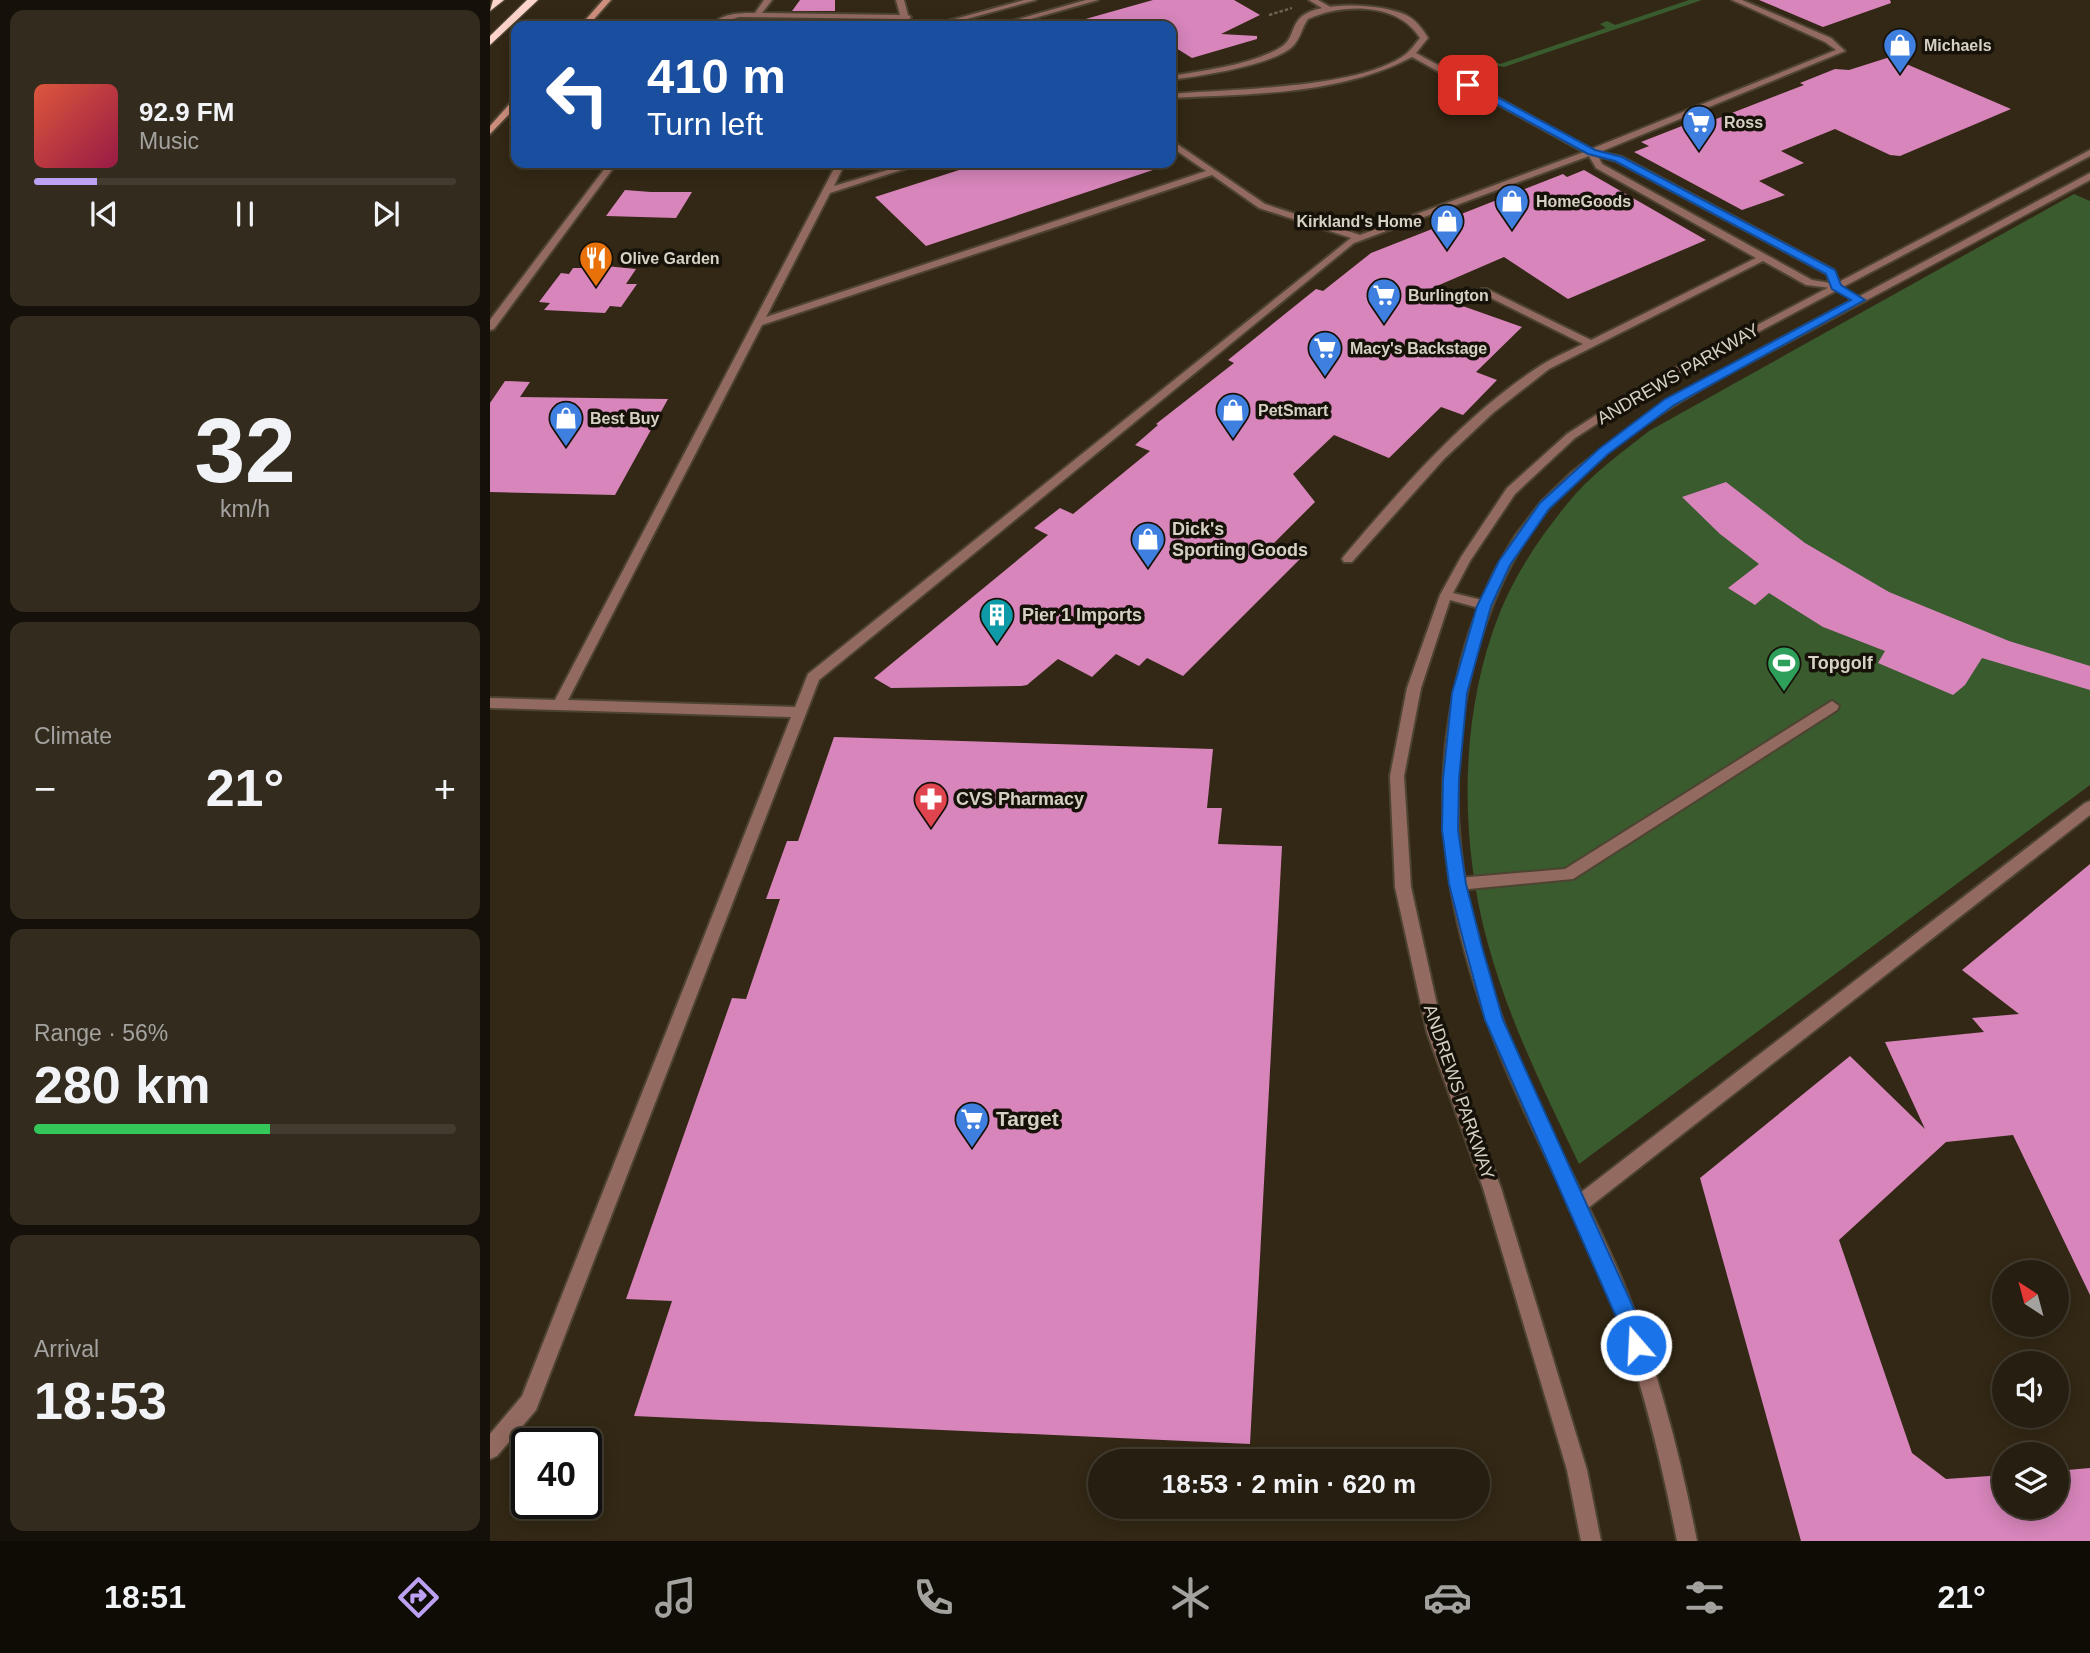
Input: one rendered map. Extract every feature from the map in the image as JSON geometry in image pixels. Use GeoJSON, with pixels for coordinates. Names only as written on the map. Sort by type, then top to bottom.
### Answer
{"type":"FeatureCollection","features":[{"type":"Feature","properties":{"kind":"highway"},"geometry":{"type":"LineString","coordinates":[[490,8],[499,0]]}},
{"type":"Feature","properties":{"kind":"highway"},"geometry":{"type":"LineString","coordinates":[[512,21],[533,0]]}},
{"type":"Feature","properties":{"kind":"highway"},"geometry":{"type":"LineString","coordinates":[[490,42],[511,21]]}},
{"type":"Feature","properties":{"kind":"main road"},"geometry":{"type":"LineString","coordinates":[[588,21],[607,0]]}},
{"type":"Feature","properties":{"kind":"main road"},"geometry":{"type":"LineString","coordinates":[[490,131],[511,108]]}},
{"type":"Feature","properties":{"kind":"street"},"geometry":{"type":"LineString","coordinates":[[757,15],[768,0]]}},
{"type":"Feature","properties":{"kind":"street"},"geometry":{"type":"LineString","coordinates":[[900,0],[907,21]]}},
{"type":"Feature","properties":{"kind":"street"},"geometry":{"type":"LineString","coordinates":[[952,21],[1032,0]]}},
{"type":"Feature","properties":{"kind":"street"},"geometry":{"type":"LineString","coordinates":[[1016,21],[1094,0]]}},
{"type":"Feature","properties":{"kind":"street"},"geometry":{"type":"LineString","coordinates":[[1313,0],[1328,8]]}},
{"type":"Feature","properties":{"kind":"street"},"geometry":{"type":"LineString","coordinates":[[490,1449],[529,1404],[813,677],[1335,254],[1361,238],[1591,152],[1841,51],[1828,40],[1736,0]]}},
{"type":"Feature","properties":{"kind":"street"},"geometry":{"type":"LineString","coordinates":[[1176,77],[1216,70],[1283,50],[1293,42],[1305,17],[1328,8],[1375,9],[1411,20],[1421,29],[1424,38],[1420,47],[1412,54],[1370,72],[1290,89],[1176,96]]}},
{"type":"Feature","properties":{"kind":"street"},"geometry":{"type":"LineString","coordinates":[[719,21],[737,15],[907,17]]}},
{"type":"Feature","properties":{"kind":"street"},"geometry":{"type":"LineString","coordinates":[[1412,54],[1591,152],[1619,159],[1831,272],[1836,287]]}},
{"type":"Feature","properties":{"kind":"street"},"geometry":{"type":"LineString","coordinates":[[1176,147],[1262,206],[1361,238]]}},
{"type":"Feature","properties":{"kind":"street"},"geometry":{"type":"LineString","coordinates":[[1591,152],[1599,166],[1763,258],[1809,283],[1836,287],[1860,300]]}},
{"type":"Feature","properties":{"kind":"street","name":"ANDREWS PARKWAY"},"geometry":{"type":"LineString","coordinates":[[1591,1541],[1577,1470],[1521,1281],[1492,1188],[1435,1031],[1403,887],[1397,776],[1414,688],[1446,595],[1511,491],[1571,436],[1645,388],[2090,153]]}},
{"type":"Feature","properties":{"kind":"street"},"geometry":{"type":"LineString","coordinates":[[490,327],[609,168]]}},
{"type":"Feature","properties":{"kind":"street"},"geometry":{"type":"LineString","coordinates":[[559,705],[838,168]]}},
{"type":"Feature","properties":{"kind":"street"},"geometry":{"type":"LineString","coordinates":[[827,191],[903,168]]}},
{"type":"Feature","properties":{"kind":"street"},"geometry":{"type":"LineString","coordinates":[[758,323],[1212,172]]}},
{"type":"Feature","properties":{"kind":"street","name":"ANDREWS PARKWAY"},"geometry":{"type":"LineString","coordinates":[[1687,1541],[1673,1468],[1629,1320],[1494,1020],[1458,884],[1450,830],[1451,779],[1460,693],[1484,606],[1504,564],[1545,506],[1603,452],[1670,402],[2090,176]]}},
{"type":"Feature","properties":{"kind":"street"},"geometry":{"type":"LineString","coordinates":[[1348,559],[1418,476],[1473,422],[1545,367],[1763,258]]}},
{"type":"Feature","properties":{"kind":"street"},"geometry":{"type":"LineString","coordinates":[[1484,291],[1592,344]]}},
{"type":"Feature","properties":{"kind":"street"},"geometry":{"type":"LineString","coordinates":[[1446,595],[1484,606]]}},
{"type":"Feature","properties":{"kind":"street"},"geometry":{"type":"LineString","coordinates":[[490,703],[799,712]]}},
{"type":"Feature","properties":{"kind":"street"},"geometry":{"type":"LineString","coordinates":[[1458,884],[1569,875],[1832,706]]}},
{"type":"Feature","properties":{"kind":"street"},"geometry":{"type":"LineString","coordinates":[[1577,1206],[2090,807]]}},
{"type":"Feature","properties":{"kind":"green space"},"geometry":{"type":"Polygon","coordinates":[[[1689,0],[1702,0],[1504,67],[1490,64],[1492,60],[1500,64],[1606,28],[1600,24],[1607,21],[1615,25],[1689,0]]]}},
{"type":"Feature","properties":{"kind":"green space","name":"Topgolf"},"geometry":{"type":"Polygon","coordinates":[[[2074,194],[2090,201],[2090,785],[1579,1164],[1506,1001],[1488,944],[1472,862],[1468,777],[1477,692],[1487,651],[1513,583],[1538,542],[1576,493],[1649,431],[2074,194]]]}},
{"type":"Feature","properties":{"kind":"building"},"geometry":{"type":"Polygon","coordinates":[[[800,0],[835,0],[835,11],[792,11],[800,0]]]}},
{"type":"Feature","properties":{"kind":"building"},"geometry":{"type":"Polygon","coordinates":[[[1153,0],[1234,0],[1260,15],[1221,34],[1257,36],[1257,39],[1192,58],[1176,48],[1176,21],[1082,20],[1153,0]]]}},
{"type":"Feature","properties":{"kind":"building"},"geometry":{"type":"Polygon","coordinates":[[[1759,0],[1890,0],[1891,3],[1823,27],[1759,0]]]}},
{"type":"Feature","properties":{"kind":"building"},"geometry":{"type":"Polygon","coordinates":[[[1890,57],[2011,109],[1900,156],[1890,155],[1835,129],[1781,151],[1804,163],[1759,181],[1785,195],[1742,210],[1634,152],[1649,146],[1641,142],[1682,126],[1688,130],[1804,85],[1800,83],[1835,69],[1849,70],[1890,57]]]}},
{"type":"Feature","properties":{"kind":"building"},"geometry":{"type":"Polygon","coordinates":[[[965,168],[1159,168],[926,246],[875,197],[965,168]]]}},
{"type":"Feature","properties":{"kind":"building"},"geometry":{"type":"Polygon","coordinates":[[[1584,170],[1706,240],[1568,299],[1504,257],[1423,292],[1522,327],[1476,372],[1497,380],[1463,415],[1441,407],[1389,458],[1334,435],[1293,474],[1315,502],[1271,546],[1300,559],[1183,676],[1147,658],[1139,666],[1116,654],[1092,677],[1058,659],[1027,685],[1021,686],[891,688],[874,678],[1048,535],[1034,528],[1060,508],[1073,514],[1150,451],[1135,445],[1158,425],[1156,424],[1234,363],[1228,360],[1316,289],[1323,291],[1371,253],[1563,174],[1567,177],[1584,170]]]}},
{"type":"Feature","properties":{"kind":"building"},"geometry":{"type":"Polygon","coordinates":[[[625,190],[692,192],[676,218],[606,216],[625,190]]]}},
{"type":"Feature","properties":{"kind":"building","name":"Olive Garden"},"geometry":{"type":"Polygon","coordinates":[[[586,264],[636,269],[626,284],[637,284],[621,307],[610,306],[605,313],[544,310],[550,303],[539,302],[561,273],[569,274],[573,268],[584,268],[586,264]]]}},
{"type":"Feature","properties":{"kind":"building","name":"Best Buy"},"geometry":{"type":"Polygon","coordinates":[[[505,381],[530,382],[520,397],[668,399],[615,495],[490,492],[490,403],[505,381]]]}},
{"type":"Feature","properties":{"kind":"building"},"geometry":{"type":"Polygon","coordinates":[[[1726,482],[1805,543],[1889,592],[2009,641],[2090,666],[2090,690],[1982,658],[1965,685],[1953,695],[1878,663],[1885,651],[1823,627],[1769,593],[1755,605],[1728,588],[1759,564],[1720,534],[1682,497],[1726,482]]]}},
{"type":"Feature","properties":{"kind":"building","name":"Target"},"geometry":{"type":"Polygon","coordinates":[[[834,737],[1213,749],[1207,808],[1222,808],[1218,844],[1282,846],[1250,1444],[634,1416],[672,1301],[626,1299],[732,998],[746,999],[780,899],[766,899],[787,841],[798,841],[834,737]]]}},
{"type":"Feature","properties":{"kind":"building"},"geometry":{"type":"Polygon","coordinates":[[[2090,864],[2090,1295],[2013,1135],[1946,1142],[1839,1240],[1912,1453],[1946,1479],[1992,1476],[1992,1519],[2069,1519],[2069,1470],[2090,1468],[2090,1541],[1801,1541],[1700,1178],[1850,1056],[1925,1129],[1885,1042],[1984,1032],[1972,1018],[2019,1014],[1962,970],[2090,864]]]}},
{"type":"Feature","properties":{"kind":"place","name":"Michaels"},"geometry":{"type":"Point","coordinates":[1900,75]}},
{"type":"Feature","properties":{"kind":"place","name":"Ross"},"geometry":{"type":"Point","coordinates":[1699,152]}},
{"type":"Feature","properties":{"kind":"place","name":"HomeGoods"},"geometry":{"type":"Point","coordinates":[1512,231]}},
{"type":"Feature","properties":{"kind":"place","name":"Kirkland's Home"},"geometry":{"type":"Point","coordinates":[1447,251]}},
{"type":"Feature","properties":{"kind":"place","name":"Olive Garden"},"geometry":{"type":"Point","coordinates":[596,288]}},
{"type":"Feature","properties":{"kind":"place","name":"Burlington"},"geometry":{"type":"Point","coordinates":[1384,325]}},
{"type":"Feature","properties":{"kind":"place","name":"Macy's Backstage"},"geometry":{"type":"Point","coordinates":[1325,378]}},
{"type":"Feature","properties":{"kind":"place","name":"PetSmart"},"geometry":{"type":"Point","coordinates":[1233,440]}},
{"type":"Feature","properties":{"kind":"place","name":"Best Buy"},"geometry":{"type":"Point","coordinates":[566,448]}},
{"type":"Feature","properties":{"kind":"place","name":"Dick's Sporting Goods"},"geometry":{"type":"Point","coordinates":[1148,569]}},
{"type":"Feature","properties":{"kind":"place","name":"Pier 1 Imports"},"geometry":{"type":"Point","coordinates":[997,645]}},
{"type":"Feature","properties":{"kind":"place","name":"Topgolf"},"geometry":{"type":"Point","coordinates":[1784,693]}},
{"type":"Feature","properties":{"kind":"place","name":"CVS Pharmacy"},"geometry":{"type":"Point","coordinates":[931,829]}},
{"type":"Feature","properties":{"kind":"place","name":"Target"},"geometry":{"type":"Point","coordinates":[972,1149]}},
{"type":"Feature","properties":{"kind":"route"},"geometry":{"type":"LineString","coordinates":[[1468,85],[1591,152],[1619,159],[1831,272],[1836,287],[1860,300],[1670,402],[1603,452],[1545,506],[1504,564],[1484,606],[1462,680],[1451,779],[1450,830],[1458,884],[1474,947],[1494,1020],[1629,1320],[1636,1345]]}}]}
